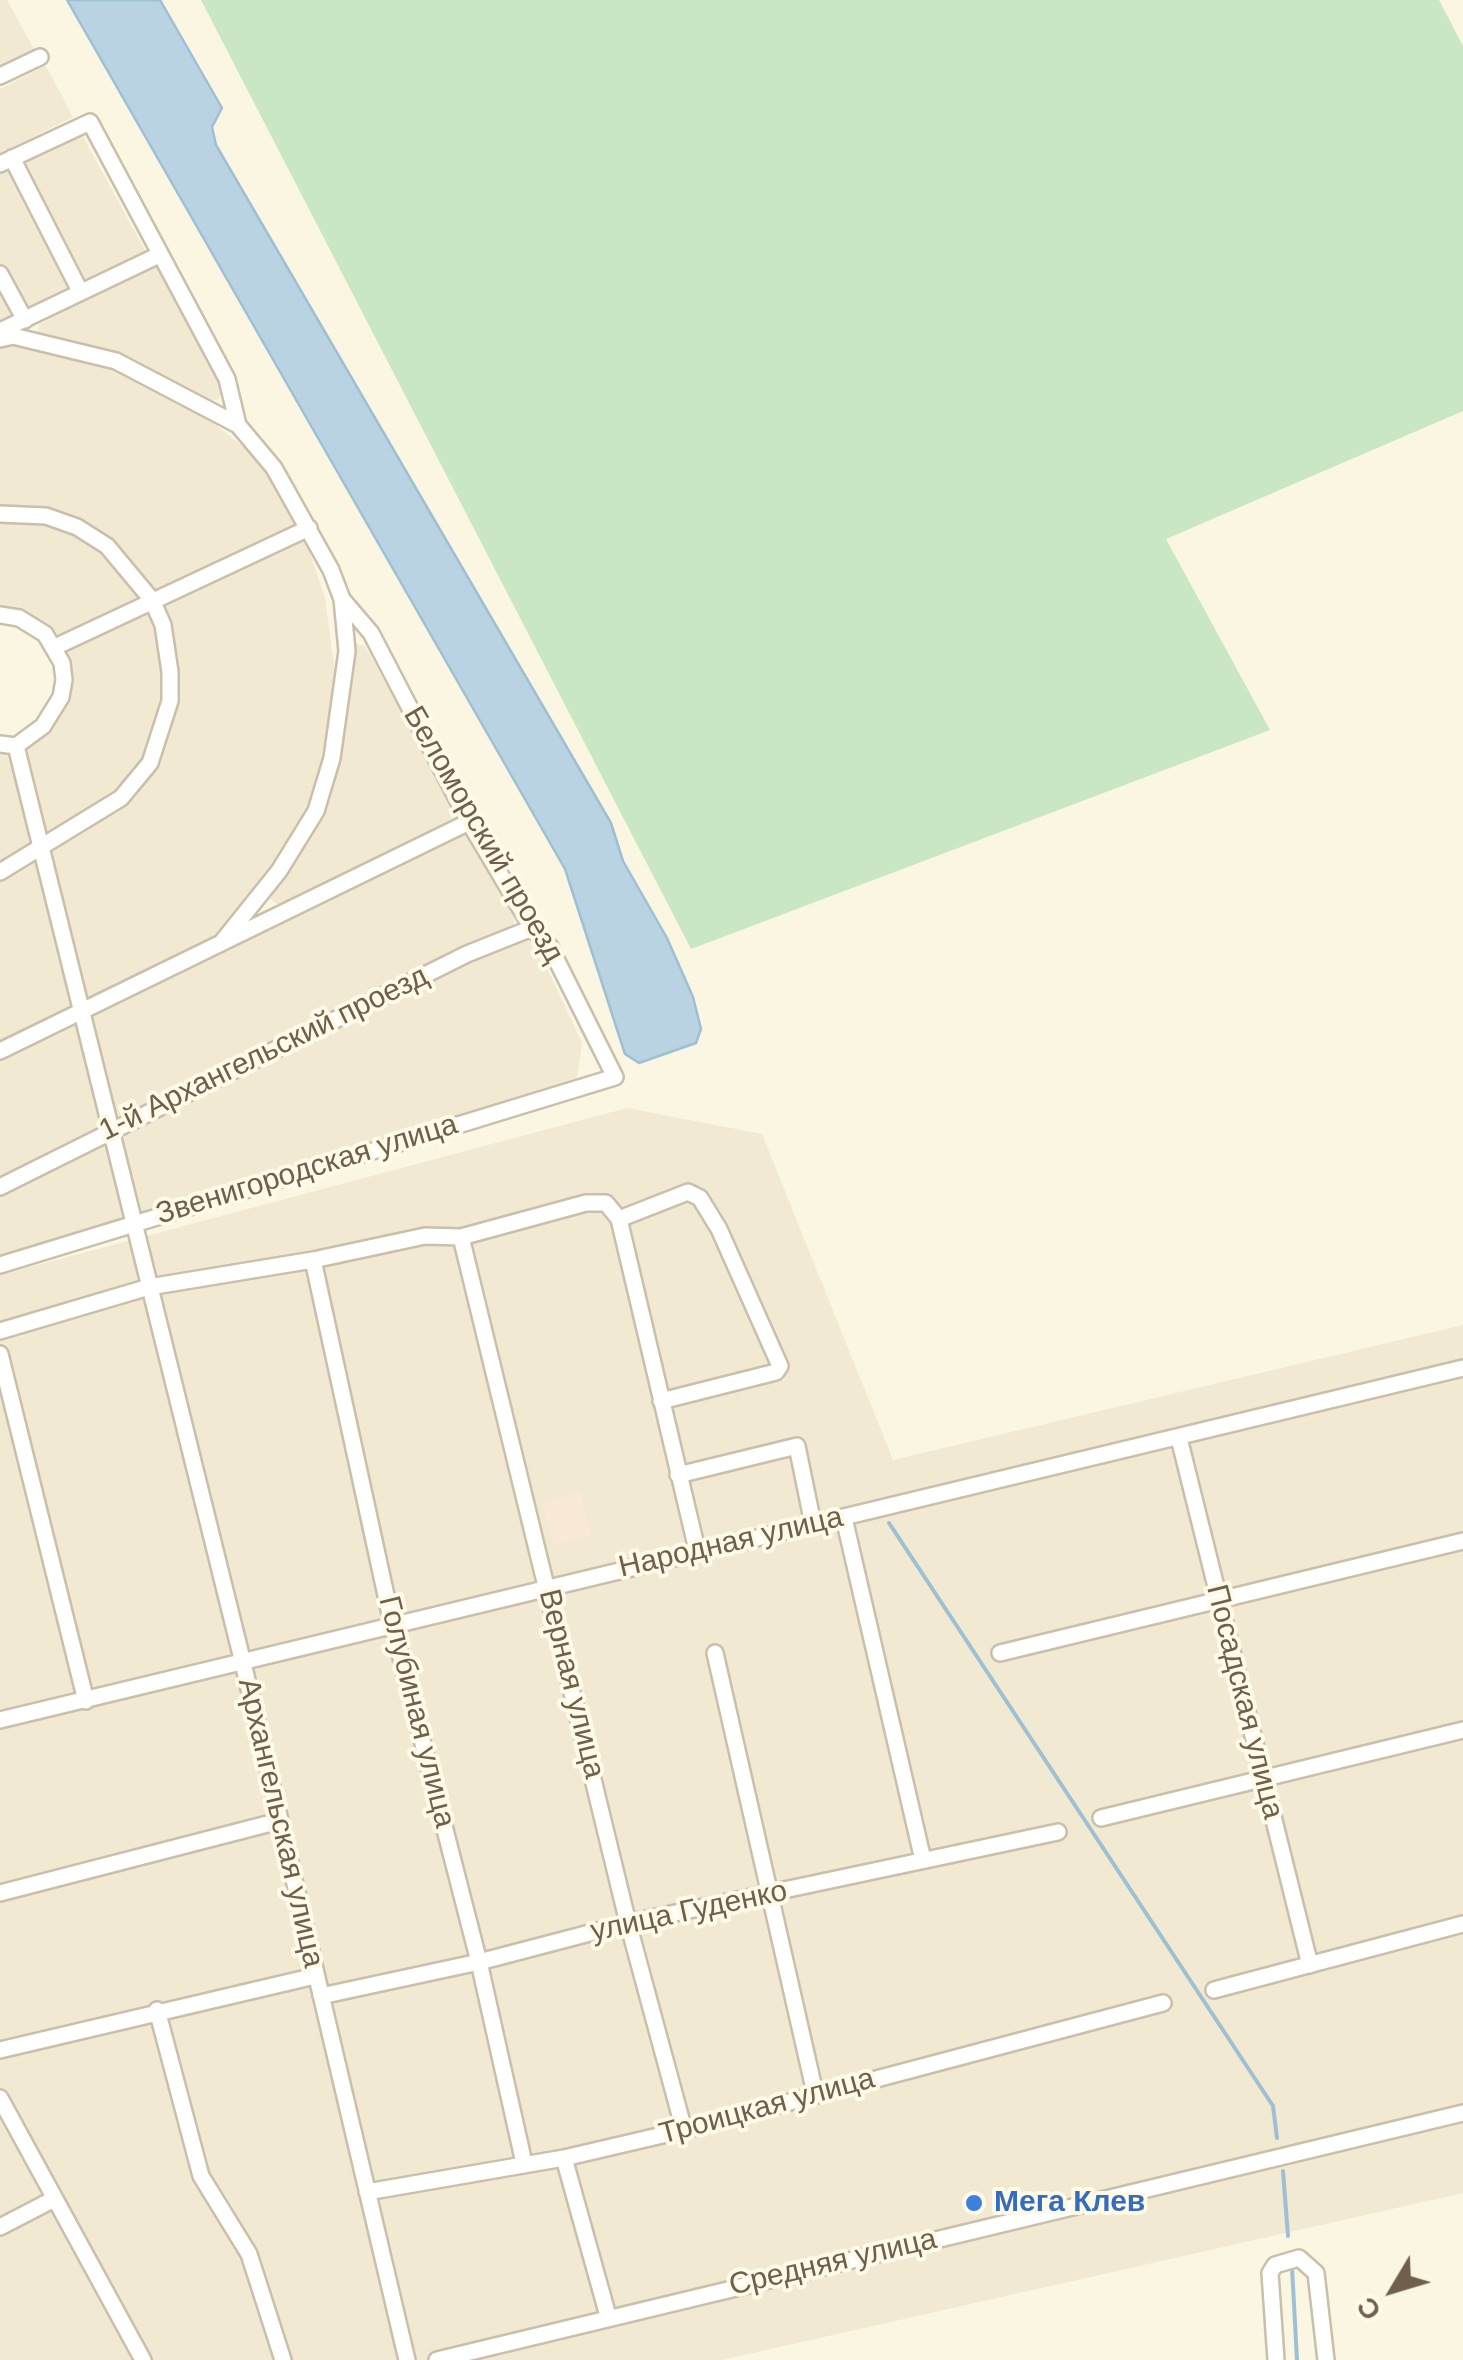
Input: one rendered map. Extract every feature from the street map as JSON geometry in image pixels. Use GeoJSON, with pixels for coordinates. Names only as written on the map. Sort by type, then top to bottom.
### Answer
{"type":"FeatureCollection","features":[{"type":"Feature","properties":{"kind":"street"},"geometry":{"type":"LineString","coordinates":[[0,76],[40,56]]}},
{"type":"Feature","properties":{"kind":"street","name":"Беломорский проезд"},"geometry":{"type":"LineString","coordinates":[[6,160],[90,122],[226,380],[238,425]]}},
{"type":"Feature","properties":{"kind":"street"},"geometry":{"type":"LineString","coordinates":[[6,160],[80,291]]}},
{"type":"Feature","properties":{"kind":"street"},"geometry":{"type":"LineString","coordinates":[[0,331],[159,255]]}},
{"type":"Feature","properties":{"kind":"street"},"geometry":{"type":"LineString","coordinates":[[0,274],[24,320]]}},
{"type":"Feature","properties":{"kind":"street","name":"Беломорский проезд"},"geometry":{"type":"LineString","coordinates":[[0,339],[13,336],[116,361],[238,425],[274,468],[309,528],[342,599],[370,633],[469,822],[532,928],[550,947],[615,1077]]}},
{"type":"Feature","properties":{"kind":"street"},"geometry":{"type":"LineString","coordinates":[[0,514],[46,516],[77,527],[107,546],[152,600],[163,625],[170,672],[170,701],[150,763],[121,798],[0,872]]}},
{"type":"Feature","properties":{"kind":"street"},"geometry":{"type":"LineString","coordinates":[[55,647],[309,528]]}},
{"type":"Feature","properties":{"kind":"street","name":"Беломорский проезд"},"geometry":{"type":"LineString","coordinates":[[222,942],[279,871],[316,810],[332,758],[347,651],[342,599]]}},
{"type":"Feature","properties":{"kind":"street"},"geometry":{"type":"LineString","coordinates":[[0,615],[33,624],[55,647],[64,680],[61,697],[44,726],[8,745],[41,850],[134,1222]]}},
{"type":"Feature","properties":{"kind":"street"},"geometry":{"type":"LineString","coordinates":[[0,1052],[469,822]]}},
{"type":"Feature","properties":{"kind":"street","name":"1-й Архангельский проезд"},"geometry":{"type":"LineString","coordinates":[[0,1187],[109,1129],[467,954],[532,928]]}},
{"type":"Feature","properties":{"kind":"street","name":"Звенигородская улица"},"geometry":{"type":"LineString","coordinates":[[0,1265],[615,1077]]}},
{"type":"Feature","properties":{"kind":"street"},"geometry":{"type":"LineString","coordinates":[[618,1219],[688,1192],[700,1198],[719,1229],[780,1366],[776,1372],[661,1400]]}},
{"type":"Feature","properties":{"kind":"street"},"geometry":{"type":"LineString","coordinates":[[0,1331],[149,1287],[313,1260],[425,1236],[461,1237],[586,1203],[606,1203],[618,1219],[697,1550]]}},
{"type":"Feature","properties":{"kind":"street","name":"Архангельская улица"},"geometry":{"type":"LineString","coordinates":[[134,1222],[244,1663],[314,1976],[407,2360]]}},
{"type":"Feature","properties":{"kind":"street","name":"Верная улица"},"geometry":{"type":"LineString","coordinates":[[461,1237],[628,1923],[684,2130]]}},
{"type":"Feature","properties":{"kind":"street","name":"Голубиная улица"},"geometry":{"type":"LineString","coordinates":[[313,1260],[392,1623],[479,1962],[524,2162]]}},
{"type":"Feature","properties":{"kind":"street"},"geometry":{"type":"LineString","coordinates":[[0,1354],[86,1701]]}},
{"type":"Feature","properties":{"kind":"street","name":"Народная улица"},"geometry":{"type":"LineString","coordinates":[[0,1720],[1463,1368]]}},
{"type":"Feature","properties":{"kind":"street","name":"Посадская улица"},"geometry":{"type":"LineString","coordinates":[[1179,1438],[1310,1965]]}},
{"type":"Feature","properties":{"kind":"street"},"geometry":{"type":"LineString","coordinates":[[678,1475],[791,1445],[800,1450],[813,1524]]}},
{"type":"Feature","properties":{"kind":"street"},"geometry":{"type":"LineString","coordinates":[[844,1518],[923,1860]]}},
{"type":"Feature","properties":{"kind":"street"},"geometry":{"type":"LineString","coordinates":[[1000,1654],[1463,1541]]}},
{"type":"Feature","properties":{"kind":"street"},"geometry":{"type":"LineString","coordinates":[[715,1653],[814,2093]]}},
{"type":"Feature","properties":{"kind":"street"},"geometry":{"type":"LineString","coordinates":[[1102,1818],[1463,1730]]}},
{"type":"Feature","properties":{"kind":"street"},"geometry":{"type":"LineString","coordinates":[[0,1893],[279,1822]]}},
{"type":"Feature","properties":{"kind":"street","name":"улица Гуденко"},"geometry":{"type":"LineString","coordinates":[[320,1996],[479,1962],[628,1923],[1058,1832]]}},
{"type":"Feature","properties":{"kind":"street"},"geometry":{"type":"LineString","coordinates":[[1214,1990],[1463,1924]]}},
{"type":"Feature","properties":{"kind":"street"},"geometry":{"type":"LineString","coordinates":[[0,2050],[314,1976]]}},
{"type":"Feature","properties":{"kind":"street","name":"Троицкая улица"},"geometry":{"type":"LineString","coordinates":[[367,2192],[564,2158],[684,2130],[1163,2003]]}},
{"type":"Feature","properties":{"kind":"street"},"geometry":{"type":"LineString","coordinates":[[157,2010],[201,2176],[249,2254],[284,2360]]}},
{"type":"Feature","properties":{"kind":"street"},"geometry":{"type":"LineString","coordinates":[[0,2098],[143,2360]]}},
{"type":"Feature","properties":{"kind":"street","name":"Средняя улица"},"geometry":{"type":"LineString","coordinates":[[437,2360],[1463,2112]]}},
{"type":"Feature","properties":{"kind":"street"},"geometry":{"type":"LineString","coordinates":[[564,2158],[608,2316]]}},
{"type":"Feature","properties":{"kind":"street"},"geometry":{"type":"LineString","coordinates":[[0,2227],[54,2198]]}},
{"type":"Feature","properties":{"kind":"street"},"geometry":{"type":"LineString","coordinates":[[1276,2360],[1270,2273],[1286,2260],[1300,2258],[1316,2273],[1326,2360]]}},
{"type":"Feature","properties":{"kind":"shaded area"},"geometry":{"type":"Polygon","coordinates":[[[0,0],[7,0],[35,51],[0,68],[0,0]]]}},
{"type":"Feature","properties":{"kind":"shaded area"},"geometry":{"type":"Polygon","coordinates":[[[46,66],[73,117],[0,153],[0,89],[46,66]]]}},
{"type":"Feature","properties":{"kind":"shaded area"},"geometry":{"type":"Polygon","coordinates":[[[81,133],[146,252],[0,323],[0,173],[81,133]]]}},
{"type":"Feature","properties":{"kind":"shaded area"},"geometry":{"type":"Polygon","coordinates":[[[154,262],[223,384],[219,399],[210,401],[120,357],[38,336],[39,325],[154,262]]]}},
{"type":"Feature","properties":{"kind":"shaded area"},"geometry":{"type":"Polygon","coordinates":[[[16,342],[86,355],[185,401],[246,449],[270,476],[299,524],[152,593],[100,531],[47,512],[0,510],[0,345],[16,342]]]}},
{"type":"Feature","properties":{"kind":"shaded area"},"geometry":{"type":"Polygon","coordinates":[[[0,519],[52,524],[102,546],[144,600],[59,638],[44,626],[0,615],[0,519]]]}},
{"type":"Feature","properties":{"kind":"shaded area"},"geometry":{"type":"Polygon","coordinates":[[[299,537],[305,539],[325,598],[335,674],[325,760],[309,805],[272,870],[230,922],[204,945],[83,1001],[49,848],[152,765],[174,695],[156,604],[299,537]]]}},
{"type":"Feature","properties":{"kind":"shaded area"},"geometry":{"type":"Polygon","coordinates":[[[147,608],[160,625],[166,705],[147,761],[115,799],[42,841],[20,747],[37,733],[67,677],[65,650],[147,608]]]}},
{"type":"Feature","properties":{"kind":"shaded area"},"geometry":{"type":"Polygon","coordinates":[[[356,644],[365,646],[455,807],[456,818],[283,908],[265,895],[326,792],[356,644]]]}},
{"type":"Feature","properties":{"kind":"shaded area"},"geometry":{"type":"Polygon","coordinates":[[[0,747],[6,748],[35,847],[0,865],[0,747]]]}},
{"type":"Feature","properties":{"kind":"shaded area"},"geometry":{"type":"Polygon","coordinates":[[[466,828],[515,920],[513,927],[111,1123],[88,1015],[466,828]]]}},
{"type":"Feature","properties":{"kind":"shaded area"},"geometry":{"type":"Polygon","coordinates":[[[31,859],[41,864],[74,1005],[72,1011],[0,1048],[0,876],[31,859]]]}},
{"type":"Feature","properties":{"kind":"shaded area"},"geometry":{"type":"Polygon","coordinates":[[[522,934],[537,946],[582,1043],[577,1077],[564,1087],[134,1215],[114,1131],[522,934]]]}},
{"type":"Feature","properties":{"kind":"shaded area"},"geometry":{"type":"Polygon","coordinates":[[[72,1020],[77,1023],[103,1128],[0,1180],[0,1055],[72,1020]]]}},
{"type":"Feature","properties":{"kind":"shaded area"},"geometry":{"type":"Polygon","coordinates":[[[627,1108],[762,1134],[893,1460],[1463,1325],[1463,2193],[722,2360],[0,2360],[0,1275],[627,1108]]]}},
{"type":"Feature","properties":{"kind":"shaded area"},"geometry":{"type":"Polygon","coordinates":[[[105,1134],[124,1210],[122,1221],[0,1260],[0,1190],[105,1134]]]}},
{"type":"Feature","properties":{"kind":"shaded area"},"geometry":{"type":"Polygon","coordinates":[[[580,1492],[591,1535],[553,1545],[542,1502],[580,1492]]]}},
{"type":"Feature","properties":{"kind":"green space"},"geometry":{"type":"Polygon","coordinates":[[[201,0],[1439,0],[1463,46],[1463,411],[1166,539],[1270,730],[691,949],[201,0]]]}},
{"type":"Feature","properties":{"kind":"water"},"geometry":{"type":"Polygon","coordinates":[[[67,0],[160,0],[222,108],[212,127],[216,145],[611,823],[623,861],[667,938],[693,997],[701,1029],[696,1043],[639,1063],[625,1054],[565,869],[67,0]]]}},
{"type":"Feature","properties":{"kind":"waterway"},"geometry":{"type":"LineString","coordinates":[[889,1523],[1273,2106],[1277,2138]]}},
{"type":"Feature","properties":{"kind":"waterway"},"geometry":{"type":"LineString","coordinates":[[1283,2171],[1288,2236]]}},
{"type":"Feature","properties":{"kind":"waterway"},"geometry":{"type":"LineString","coordinates":[[1292,2267],[1297,2360]]}},
{"type":"Feature","properties":{"kind":"place","name":"Мега Клев"},"geometry":{"type":"Point","coordinates":[974,2203]}}]}
